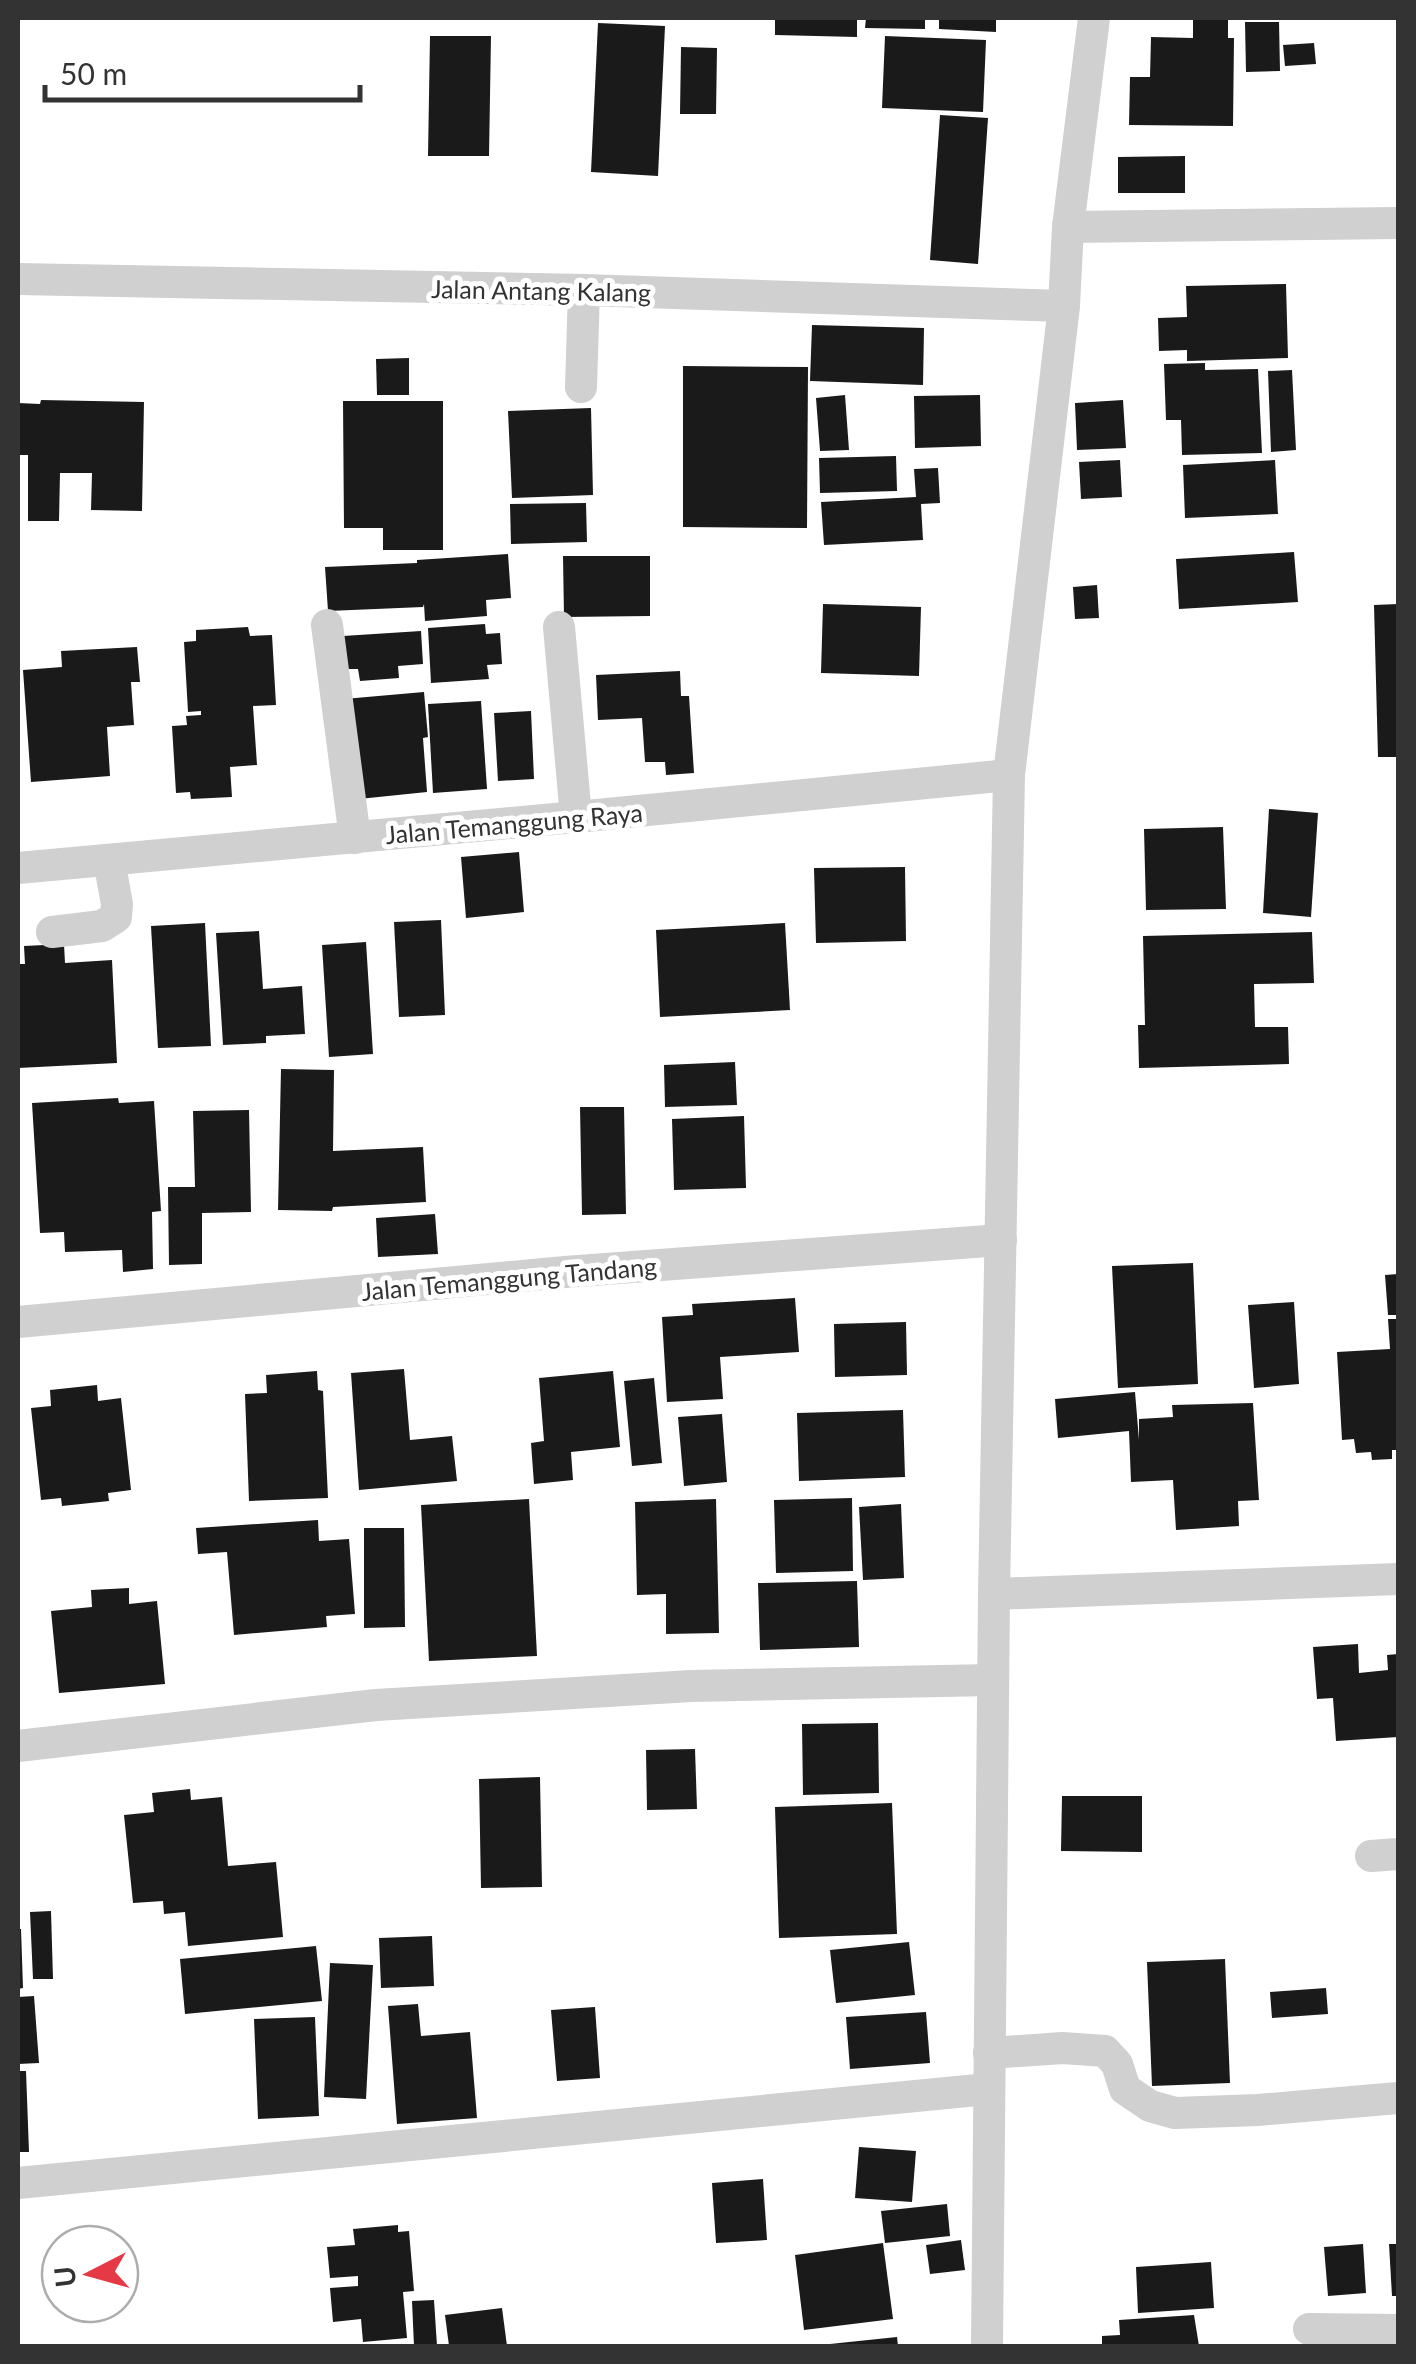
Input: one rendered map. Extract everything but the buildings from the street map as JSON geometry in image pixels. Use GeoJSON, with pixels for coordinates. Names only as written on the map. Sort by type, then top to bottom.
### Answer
{"type":"FeatureCollection","features":[{"type":"Feature","properties":{"kind":"street"},"geometry":{"type":"LineString","coordinates":[[987,2346],[994,1594],[1010,775],[1094,18]]}},
{"type":"Feature","properties":{"kind":"street"},"geometry":{"type":"LineString","coordinates":[[1068,227],[1398,223]]}},
{"type":"Feature","properties":{"kind":"street","name":"Jalan Antang Kalang"},"geometry":{"type":"LineString","coordinates":[[18,279],[584,290],[1064,306]]}},
{"type":"Feature","properties":{"kind":"street"},"geometry":{"type":"LineString","coordinates":[[581,387],[584,290]]}},
{"type":"Feature","properties":{"kind":"street"},"geometry":{"type":"LineString","coordinates":[[327,625],[354,838]]}},
{"type":"Feature","properties":{"kind":"street"},"geometry":{"type":"LineString","coordinates":[[559,627],[576,818]]}},
{"type":"Feature","properties":{"kind":"street","name":"Jalan Temanggung Raya"},"geometry":{"type":"LineString","coordinates":[[18,868],[1010,775]]}},
{"type":"Feature","properties":{"kind":"street"},"geometry":{"type":"LineString","coordinates":[[52,932],[102,926],[116,917],[118,904],[110,860]]}},
{"type":"Feature","properties":{"kind":"street","name":"Jalan Temanggung Tandang"},"geometry":{"type":"LineString","coordinates":[[18,1322],[564,1272],[1001,1240]]}},
{"type":"Feature","properties":{"kind":"street"},"geometry":{"type":"LineString","coordinates":[[994,1594],[1398,1579]]}},
{"type":"Feature","properties":{"kind":"street"},"geometry":{"type":"LineString","coordinates":[[18,1746],[376,1705],[691,1686],[994,1680]]}},
{"type":"Feature","properties":{"kind":"street"},"geometry":{"type":"LineString","coordinates":[[988,2053],[1063,2048],[1104,2051],[1117,2064],[1125,2089],[1150,2106],[1174,2113],[1398,2098]]}},
{"type":"Feature","properties":{"kind":"street"},"geometry":{"type":"LineString","coordinates":[[18,2183],[988,2089]]}},
{"type":"Feature","properties":{"kind":"street"},"geometry":{"type":"LineString","coordinates":[[1309,2330],[1398,2330]]}}]}
